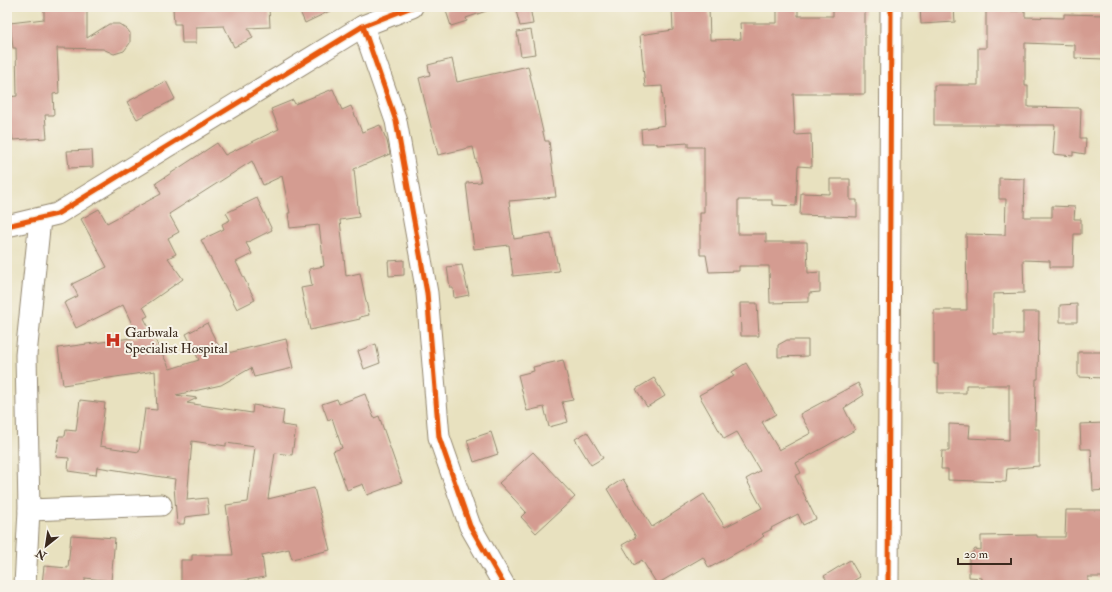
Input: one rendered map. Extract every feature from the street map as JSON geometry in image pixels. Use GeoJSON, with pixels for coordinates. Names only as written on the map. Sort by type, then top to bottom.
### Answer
{"type":"FeatureCollection","features":[{"type":"Feature","properties":{"kind":"street"},"geometry":{"type":"LineString","coordinates":[[7,226],[57,214],[363,26],[412,7]]}},
{"type":"Feature","properties":{"kind":"street"},"geometry":{"type":"LineString","coordinates":[[888,585],[891,7]]}},
{"type":"Feature","properties":{"kind":"street"},"geometry":{"type":"LineString","coordinates":[[363,26],[396,121],[427,293],[440,437],[470,526],[504,585]]}},
{"type":"Feature","properties":{"kind":"street"},"geometry":{"type":"LineString","coordinates":[[25,585],[29,510],[26,355],[40,219]]}},
{"type":"Feature","properties":{"kind":"street"},"geometry":{"type":"LineString","coordinates":[[29,510],[161,505]]}},
{"type":"Feature","properties":{"kind":"building"},"geometry":{"type":"Polygon","coordinates":[[[44,7],[87,7],[87,38],[109,24],[119,24],[130,33],[130,43],[124,51],[114,54],[103,49],[57,48],[59,93],[53,94],[54,115],[45,115],[47,138],[13,140],[12,135],[7,136],[7,97],[17,96],[16,48],[13,48],[10,23],[44,19],[44,7]]]}},
{"type":"Feature","properties":{"kind":"building"},"geometry":{"type":"Polygon","coordinates":[[[175,7],[269,7],[270,27],[248,28],[253,38],[234,47],[224,26],[196,27],[196,43],[182,43],[181,24],[174,24],[173,8],[175,7]]]}},
{"type":"Feature","properties":{"kind":"building"},"geometry":{"type":"Polygon","coordinates":[[[298,7],[338,7],[305,23],[298,7]]]}},
{"type":"Feature","properties":{"kind":"building"},"geometry":{"type":"Polygon","coordinates":[[[456,7],[492,7],[492,9],[466,18],[467,21],[451,26],[446,11],[456,7]]]}},
{"type":"Feature","properties":{"kind":"building"},"geometry":{"type":"Polygon","coordinates":[[[515,7],[530,7],[533,24],[520,26],[515,7]]]}},
{"type":"Feature","properties":{"kind":"building"},"geometry":{"type":"Polygon","coordinates":[[[672,7],[709,7],[710,40],[741,39],[740,23],[777,23],[777,9],[798,9],[798,16],[833,16],[833,7],[865,7],[865,94],[793,94],[795,135],[811,134],[812,167],[798,166],[796,206],[772,205],[772,200],[738,200],[738,234],[766,234],[766,242],[807,242],[808,273],[820,272],[820,292],[809,293],[809,302],[770,303],[769,266],[739,266],[739,271],[709,272],[706,255],[700,255],[700,213],[704,213],[704,147],[688,147],[688,143],[657,145],[657,143],[642,143],[641,129],[665,125],[662,86],[645,87],[640,35],[673,30],[672,7]]]}},
{"type":"Feature","properties":{"kind":"building"},"geometry":{"type":"Polygon","coordinates":[[[920,7],[954,8],[955,22],[921,24],[920,7]]]}},
{"type":"Feature","properties":{"kind":"building"},"geometry":{"type":"Polygon","coordinates":[[[986,11],[1025,11],[1025,17],[1064,18],[1064,14],[1105,15],[1105,59],[1075,58],[1075,45],[1025,43],[1025,86],[1028,86],[1028,107],[1081,108],[1080,138],[1086,138],[1085,154],[1073,152],[1073,156],[1053,154],[1055,125],[934,125],[934,85],[978,85],[978,48],[986,48],[986,11]]]}},
{"type":"Feature","properties":{"kind":"building"},"geometry":{"type":"Polygon","coordinates":[[[531,30],[535,54],[521,56],[517,32],[531,30]]]}},
{"type":"Feature","properties":{"kind":"building"},"geometry":{"type":"Polygon","coordinates":[[[452,59],[457,82],[528,66],[545,141],[549,141],[556,197],[509,201],[514,239],[551,233],[559,271],[513,276],[509,245],[474,249],[466,183],[481,182],[473,147],[438,155],[419,78],[430,75],[428,65],[452,59]]]}},
{"type":"Feature","properties":{"kind":"building"},"geometry":{"type":"Polygon","coordinates":[[[166,81],[175,99],[137,119],[127,102],[166,81]]]}},
{"type":"Feature","properties":{"kind":"building"},"geometry":{"type":"Polygon","coordinates":[[[333,89],[342,110],[351,106],[362,132],[380,125],[387,141],[390,154],[354,169],[359,217],[340,220],[346,276],[360,273],[369,315],[360,317],[360,319],[310,330],[301,288],[312,286],[309,269],[324,266],[319,225],[290,228],[288,213],[290,213],[282,176],[263,185],[252,161],[169,214],[179,232],[168,238],[176,254],[168,258],[183,279],[143,307],[148,316],[144,318],[170,369],[199,360],[186,334],[207,323],[221,351],[226,348],[228,353],[286,339],[293,368],[254,377],[251,368],[221,385],[176,395],[197,398],[187,403],[252,413],[253,405],[284,410],[282,425],[296,427],[292,455],[275,453],[268,499],[314,488],[330,550],[292,559],[289,549],[262,555],[265,577],[217,585],[181,585],[181,560],[192,560],[192,555],[233,555],[226,505],[248,502],[255,447],[226,443],[226,446],[192,441],[187,500],[207,498],[209,514],[185,517],[184,524],[177,524],[174,487],[175,479],[97,467],[96,475],[68,471],[69,458],[56,457],[59,436],[65,436],[66,430],[76,431],[80,400],[105,403],[100,446],[139,452],[145,409],[157,410],[155,371],[63,385],[58,348],[138,337],[123,305],[76,328],[64,303],[78,296],[72,284],[107,267],[81,219],[99,209],[107,223],[161,194],[156,183],[217,143],[225,155],[279,129],[271,109],[293,100],[295,104],[333,89]]]}},
{"type":"Feature","properties":{"kind":"building"},"geometry":{"type":"Polygon","coordinates":[[[92,150],[93,167],[69,168],[67,151],[92,150]]]}},
{"type":"Feature","properties":{"kind":"building"},"geometry":{"type":"Polygon","coordinates":[[[999,178],[1025,179],[1024,217],[1052,217],[1052,206],[1075,207],[1074,219],[1081,219],[1081,234],[1074,234],[1073,267],[1050,267],[1050,261],[1023,260],[1024,293],[993,294],[993,334],[1023,334],[1023,312],[1039,312],[1038,379],[1036,379],[1035,429],[1039,429],[1039,466],[1007,469],[1006,482],[948,480],[948,469],[941,469],[942,451],[949,451],[949,424],[970,425],[969,438],[1009,440],[1009,385],[966,385],[966,393],[938,393],[938,364],[934,364],[934,310],[967,310],[966,234],[1005,235],[1006,199],[999,199],[999,178]]]}},
{"type":"Feature","properties":{"kind":"building"},"geometry":{"type":"Polygon","coordinates":[[[830,179],[850,179],[850,200],[857,200],[857,217],[800,215],[801,193],[830,194],[830,179]]]}},
{"type":"Feature","properties":{"kind":"building"},"geometry":{"type":"Polygon","coordinates":[[[257,198],[272,230],[246,243],[252,254],[236,262],[255,300],[237,309],[201,240],[224,229],[222,224],[230,220],[226,213],[257,198]]]}},
{"type":"Feature","properties":{"kind":"building"},"geometry":{"type":"Polygon","coordinates":[[[404,260],[404,275],[389,276],[388,261],[404,260]]]}},
{"type":"Feature","properties":{"kind":"building"},"geometry":{"type":"Polygon","coordinates":[[[462,265],[469,295],[454,298],[453,288],[450,288],[447,267],[462,265]]]}},
{"type":"Feature","properties":{"kind":"building"},"geometry":{"type":"Polygon","coordinates":[[[740,303],[757,303],[759,336],[741,336],[740,303]]]}},
{"type":"Feature","properties":{"kind":"building"},"geometry":{"type":"Polygon","coordinates":[[[1077,304],[1077,322],[1060,322],[1060,305],[1077,304]]]}},
{"type":"Feature","properties":{"kind":"building"},"geometry":{"type":"Polygon","coordinates":[[[787,340],[808,340],[808,356],[778,357],[778,345],[787,340]]]}},
{"type":"Feature","properties":{"kind":"building"},"geometry":{"type":"Polygon","coordinates":[[[376,344],[380,363],[364,369],[358,351],[376,344]]]}},
{"type":"Feature","properties":{"kind":"building"},"geometry":{"type":"Polygon","coordinates":[[[1078,352],[1105,352],[1105,378],[1078,377],[1078,352]]]}},
{"type":"Feature","properties":{"kind":"building"},"geometry":{"type":"Polygon","coordinates":[[[563,360],[573,400],[562,402],[568,422],[549,427],[544,407],[527,411],[518,375],[534,371],[533,367],[563,360]]]}},
{"type":"Feature","properties":{"kind":"building"},"geometry":{"type":"Polygon","coordinates":[[[746,363],[776,414],[762,422],[779,450],[811,433],[800,414],[858,383],[864,395],[844,408],[855,430],[796,463],[801,473],[795,476],[816,519],[803,525],[798,514],[762,534],[764,536],[756,542],[709,568],[703,557],[657,584],[642,560],[634,565],[622,545],[636,537],[607,489],[623,479],[652,527],[704,494],[725,527],[762,508],[746,479],[760,471],[737,432],[724,439],[699,395],[734,376],[732,372],[746,363]]]}},
{"type":"Feature","properties":{"kind":"building"},"geometry":{"type":"Polygon","coordinates":[[[654,378],[665,396],[647,407],[636,389],[654,378]]]}},
{"type":"Feature","properties":{"kind":"building"},"geometry":{"type":"Polygon","coordinates":[[[365,394],[374,418],[379,416],[402,482],[367,495],[363,484],[347,490],[333,451],[342,448],[332,418],[328,420],[322,404],[337,399],[339,404],[365,394]]]}},
{"type":"Feature","properties":{"kind":"building"},"geometry":{"type":"Polygon","coordinates":[[[1105,423],[1105,490],[1093,491],[1091,449],[1081,449],[1080,424],[1105,423]]]}},
{"type":"Feature","properties":{"kind":"building"},"geometry":{"type":"Polygon","coordinates":[[[491,432],[498,454],[474,462],[467,440],[491,432]]]}},
{"type":"Feature","properties":{"kind":"building"},"geometry":{"type":"Polygon","coordinates":[[[587,432],[603,458],[591,465],[575,439],[587,432]]]}},
{"type":"Feature","properties":{"kind":"building"},"geometry":{"type":"Polygon","coordinates":[[[533,452],[575,497],[536,533],[521,517],[526,512],[499,483],[533,452]]]}},
{"type":"Feature","properties":{"kind":"building"},"geometry":{"type":"Polygon","coordinates":[[[1066,510],[1104,510],[1105,577],[1088,577],[1088,584],[982,585],[982,578],[969,577],[969,557],[975,549],[981,550],[981,536],[1037,535],[1037,537],[1065,537],[1066,510]]]}},
{"type":"Feature","properties":{"kind":"building"},"geometry":{"type":"Polygon","coordinates":[[[71,535],[115,538],[111,581],[85,578],[85,585],[42,584],[44,566],[68,568],[71,535]]]}},
{"type":"Feature","properties":{"kind":"building"},"geometry":{"type":"Polygon","coordinates":[[[850,560],[860,577],[846,585],[830,585],[824,576],[850,560]]]}},
{"type":"Feature","properties":{"kind":"cycle path"},"geometry":{"type":"LineString","coordinates":[[7,226],[57,214],[363,26],[412,7]]}},
{"type":"Feature","properties":{"kind":"cycle path"},"geometry":{"type":"LineString","coordinates":[[888,585],[891,7]]}},
{"type":"Feature","properties":{"kind":"cycle path"},"geometry":{"type":"LineString","coordinates":[[363,26],[396,121],[427,293],[439,437],[470,526],[504,585]]}},
{"type":"Feature","properties":{"kind":"place","name":"Garbwala Specialist Hospital"},"geometry":{"type":"Point","coordinates":[113,340]}}]}
